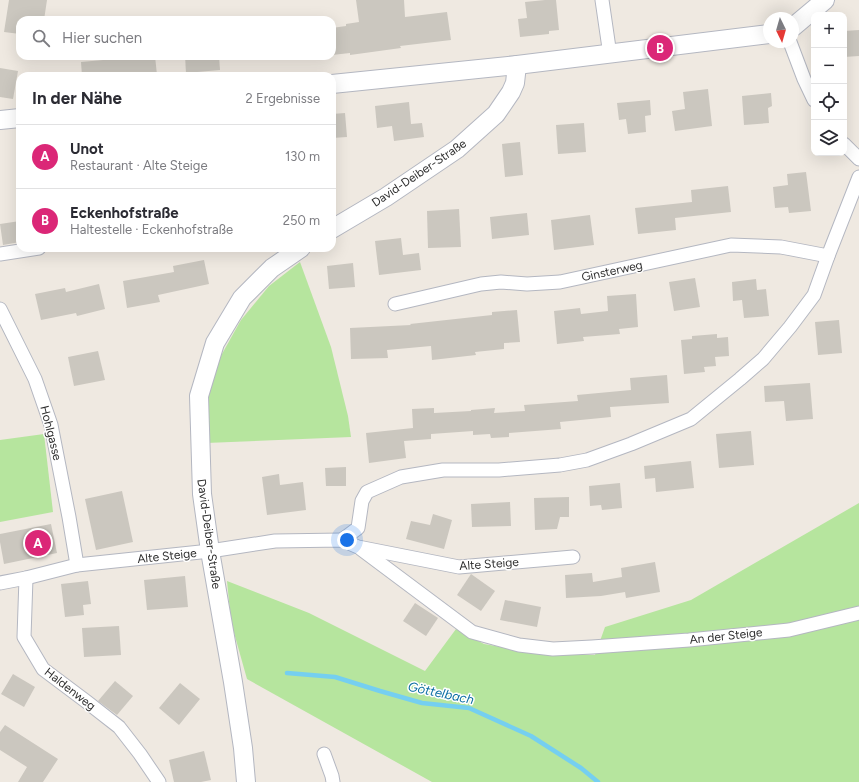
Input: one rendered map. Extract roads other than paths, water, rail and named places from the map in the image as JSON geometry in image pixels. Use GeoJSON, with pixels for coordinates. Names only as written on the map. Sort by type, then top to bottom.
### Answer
{"type":"FeatureCollection","features":[{"type":"Feature","properties":{"kind":"street"},"geometry":{"type":"LineString","coordinates":[[602,0],[610,55]]}},
{"type":"Feature","properties":{"kind":"street"},"geometry":{"type":"LineString","coordinates":[[799,22],[825,0]]}},
{"type":"Feature","properties":{"kind":"street"},"geometry":{"type":"LineString","coordinates":[[336,84],[610,55],[763,35]]}},
{"type":"Feature","properties":{"kind":"street"},"geometry":{"type":"LineString","coordinates":[[792,48],[811,94]]}},
{"type":"Feature","properties":{"kind":"street","name":"David-Deiber-Straße"},"geometry":{"type":"LineString","coordinates":[[336,227],[386,197],[458,148],[496,114],[511,92],[515,83],[517,65]]}},
{"type":"Feature","properties":{"kind":"street"},"geometry":{"type":"LineString","coordinates":[[0,120],[16,118]]}},
{"type":"Feature","properties":{"kind":"street"},"geometry":{"type":"LineString","coordinates":[[847,147],[859,159]]}},
{"type":"Feature","properties":{"kind":"street"},"geometry":{"type":"LineString","coordinates":[[342,540],[358,528],[362,501],[367,492],[401,478],[443,470],[499,470],[560,465],[586,460],[631,444],[691,419],[740,380],[763,359],[790,328],[814,295],[859,177]]}},
{"type":"Feature","properties":{"kind":"street","name":"Ginsterweg"},"geometry":{"type":"LineString","coordinates":[[395,304],[480,284],[501,282],[527,284],[560,282],[731,245],[781,247],[828,256]]}},
{"type":"Feature","properties":{"kind":"street"},"geometry":{"type":"LineString","coordinates":[[0,254],[16,252]]}},
{"type":"Feature","properties":{"kind":"street","name":"David-Deiber-Straße"},"geometry":{"type":"LineString","coordinates":[[246,782],[238,711],[210,552],[202,494],[199,396],[215,343],[242,298],[272,268],[294,252]]}},
{"type":"Feature","properties":{"kind":"street","name":"Hohlgasse"},"geometry":{"type":"LineString","coordinates":[[0,309],[35,379],[51,425],[77,565]]}},
{"type":"Feature","properties":{"kind":"street","name":"Alte Steige"},"geometry":{"type":"LineString","coordinates":[[0,583],[77,565],[210,552],[275,540],[342,540],[358,547],[459,567],[573,557]]}},
{"type":"Feature","properties":{"kind":"street","name":"Alte Steige"},"geometry":{"type":"LineString","coordinates":[[358,547],[472,632],[519,645],[553,649],[592,647]]}},
{"type":"Feature","properties":{"kind":"street","name":"Haldenweg"},"geometry":{"type":"LineString","coordinates":[[26,578],[24,637],[43,669],[119,728],[140,754],[159,782]]}},
{"type":"Feature","properties":{"kind":"street","name":"An der Steige"},"geometry":{"type":"LineString","coordinates":[[592,647],[689,640],[789,630],[859,613]]}},
{"type":"Feature","properties":{"kind":"street"},"geometry":{"type":"LineString","coordinates":[[324,754],[333,782]]}},
{"type":"Feature","properties":{"kind":"waterway","name":"Göttelbach"},"geometry":{"type":"LineString","coordinates":[[287,673],[335,677],[422,703],[469,708],[531,736],[581,768],[598,782]]}},
{"type":"Feature","properties":{"kind":"place","name":"Eckenhofstraße"},"geometry":{"type":"Point","coordinates":[660,48]}},
{"type":"Feature","properties":{"kind":"place","name":"Unot"},"geometry":{"type":"Point","coordinates":[38,543]}}]}
